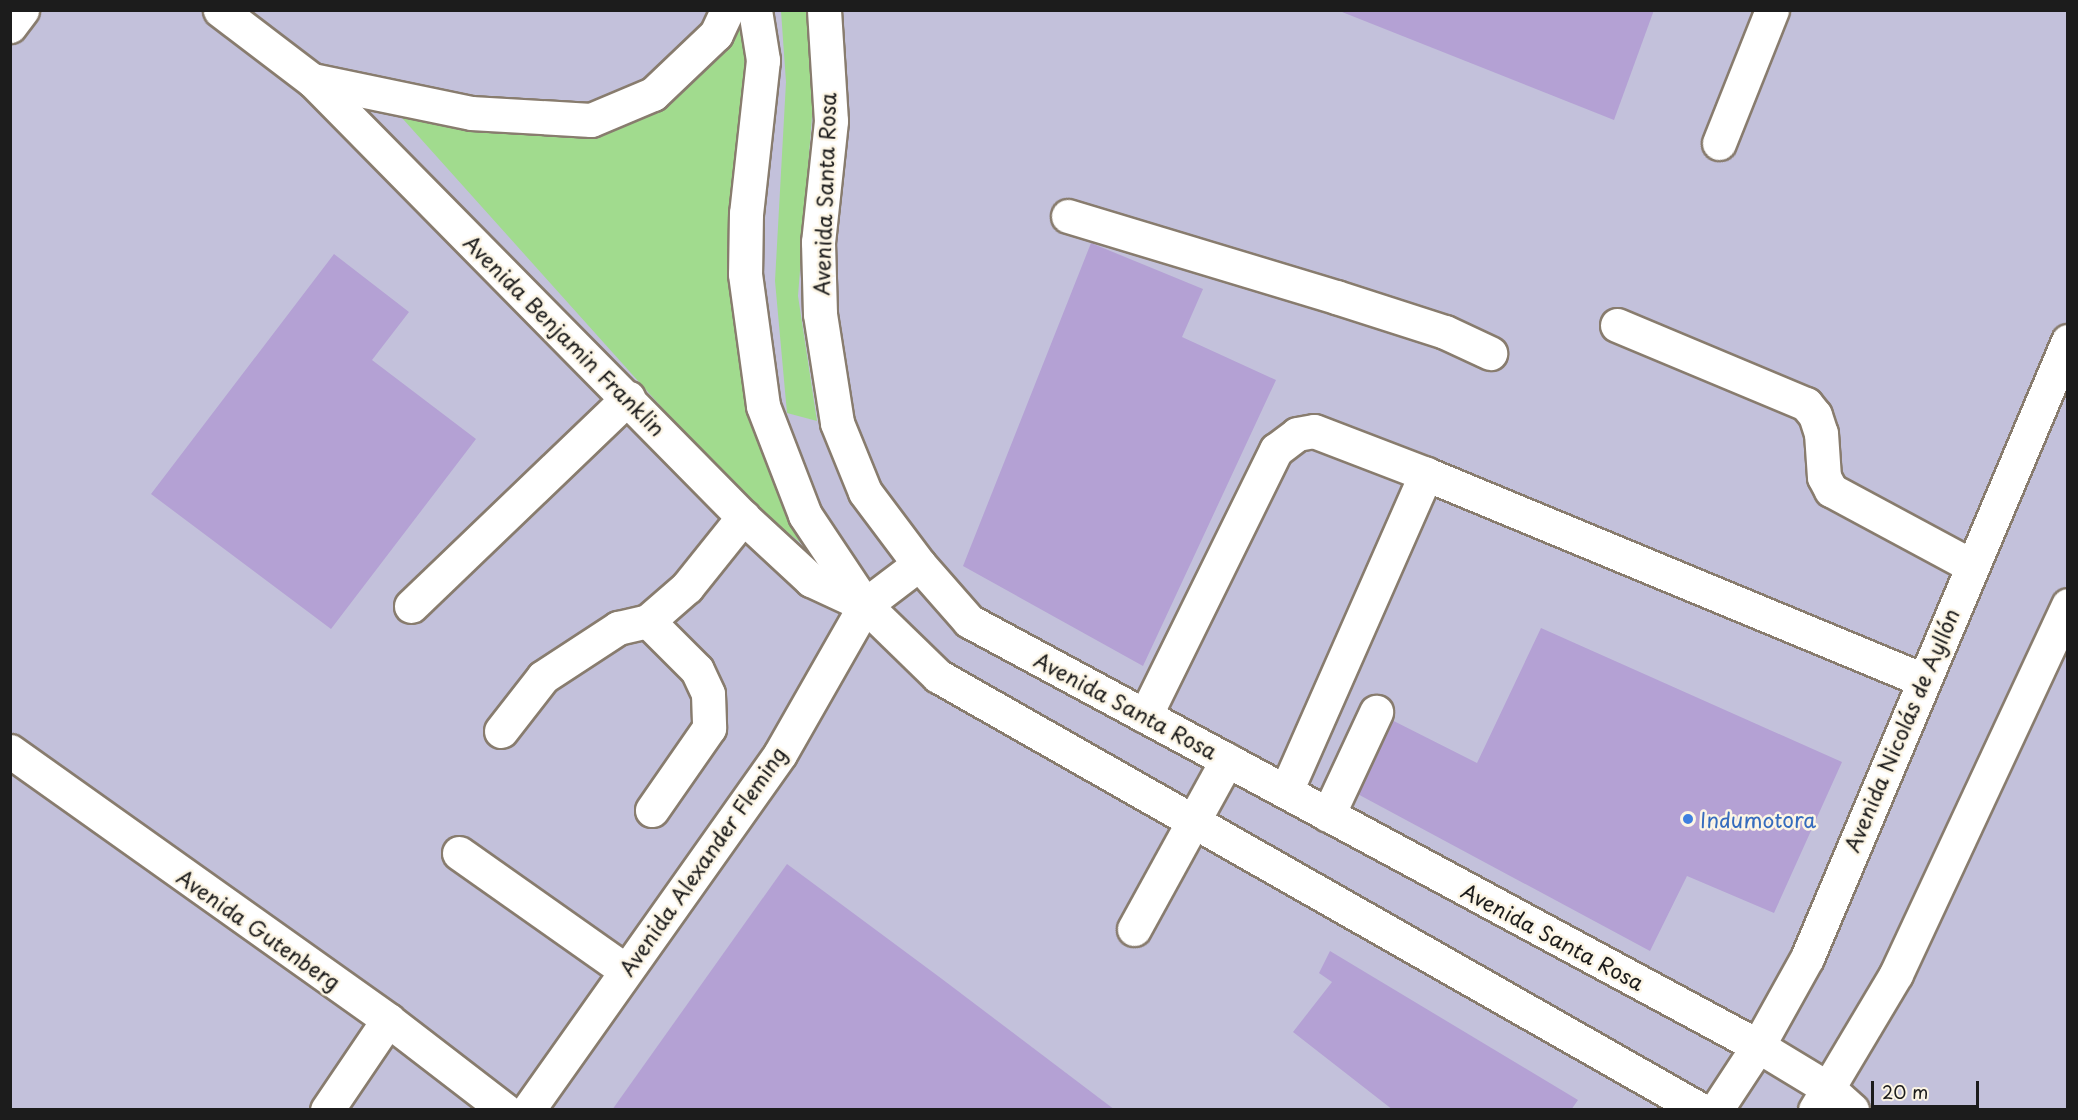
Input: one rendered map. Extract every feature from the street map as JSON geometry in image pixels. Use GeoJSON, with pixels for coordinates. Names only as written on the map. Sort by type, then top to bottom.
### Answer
{"type":"FeatureCollection","features":[{"type":"Feature","properties":{"kind":"main road"},"geometry":{"type":"LineString","coordinates":[[10,26],[22,10]]}},
{"type":"Feature","properties":{"kind":"main road","name":"Avenida Benjamin Franklin"},"geometry":{"type":"LineString","coordinates":[[220,10],[312,80],[743,517],[811,580],[865,605]]}},
{"type":"Feature","properties":{"kind":"main road"},"geometry":{"type":"LineString","coordinates":[[312,80],[471,113],[591,120],[653,94],[716,34],[727,10]]}},
{"type":"Feature","properties":{"kind":"main road"},"geometry":{"type":"LineString","coordinates":[[755,10],[763,60],[746,213],[746,274],[763,406],[805,515],[865,605],[939,676],[1701,1110]]}},
{"type":"Feature","properties":{"kind":"main road","name":"Avenida Santa Rosa"},"geometry":{"type":"LineString","coordinates":[[824,10],[831,121],[818,242],[820,314],[837,423],[865,492],[919,564],[969,621],[1758,1046],[1832,1103]]}},
{"type":"Feature","properties":{"kind":"main road"},"geometry":{"type":"LineString","coordinates":[[1719,144],[1772,10]]}},
{"type":"Feature","properties":{"kind":"main road"},"geometry":{"type":"LineString","coordinates":[[1068,216],[1445,332],[1490,353]]}},
{"type":"Feature","properties":{"kind":"main road"},"geometry":{"type":"LineString","coordinates":[[1617,325],[1806,404],[1815,415],[1821,433],[1824,477],[1831,490],[1844,500],[1970,565]]}},
{"type":"Feature","properties":{"kind":"main road","name":"Avenida Nicolás de Ayllón"},"geometry":{"type":"LineString","coordinates":[[1716,1110],[1758,1046],[1807,958],[1970,565],[2067,341]]}},
{"type":"Feature","properties":{"kind":"main road"},"geometry":{"type":"LineString","coordinates":[[411,606],[628,398]]}},
{"type":"Feature","properties":{"kind":"main road"},"geometry":{"type":"LineString","coordinates":[[1145,716],[1276,450],[1297,434],[1314,431],[1426,474],[1923,680]]}},
{"type":"Feature","properties":{"kind":"main road"},"geometry":{"type":"LineString","coordinates":[[1286,791],[1426,474]]}},
{"type":"Feature","properties":{"kind":"main road"},"geometry":{"type":"LineString","coordinates":[[501,731],[543,677],[618,628],[648,621],[687,587],[743,517]]}},
{"type":"Feature","properties":{"kind":"main road"},"geometry":{"type":"LineString","coordinates":[[865,605],[919,564]]}},
{"type":"Feature","properties":{"kind":"main road","name":"Avenida Alexander Fleming"},"geometry":{"type":"LineString","coordinates":[[528,1110],[780,754],[865,605]]}},
{"type":"Feature","properties":{"kind":"main road"},"geometry":{"type":"LineString","coordinates":[[1832,1103],[1896,974],[2067,605]]}},
{"type":"Feature","properties":{"kind":"main road"},"geometry":{"type":"LineString","coordinates":[[648,621],[697,670],[708,694],[709,728],[652,810]]}},
{"type":"Feature","properties":{"kind":"main road"},"geometry":{"type":"LineString","coordinates":[[1328,815],[1376,712]]}},
{"type":"Feature","properties":{"kind":"main road","name":"Avenida Gutenberg"},"geometry":{"type":"LineString","coordinates":[[10,752],[388,1020],[505,1110]]}},
{"type":"Feature","properties":{"kind":"main road"},"geometry":{"type":"LineString","coordinates":[[1134,929],[1191,820],[1227,760]]}},
{"type":"Feature","properties":{"kind":"main road"},"geometry":{"type":"LineString","coordinates":[[459,853],[625,970]]}},
{"type":"Feature","properties":{"kind":"main road"},"geometry":{"type":"LineString","coordinates":[[327,1110],[388,1020]]}},
{"type":"Feature","properties":{"kind":"shaded area"},"geometry":{"type":"Polygon","coordinates":[[[10,11],[2067,11],[2067,1109],[10,1109],[10,11]]]}},
{"type":"Feature","properties":{"kind":"green space"},"geometry":{"type":"Polygon","coordinates":[[[737,11],[750,11],[733,278],[814,553],[744,499],[394,109],[586,133],[737,11]]]}},
{"type":"Feature","properties":{"kind":"green space"},"geometry":{"type":"Polygon","coordinates":[[[781,11],[816,11],[819,27],[798,296],[817,421],[787,413],[775,281],[786,82],[781,11]]]}},
{"type":"Feature","properties":{"kind":"building"},"geometry":{"type":"Polygon","coordinates":[[[1337,10],[1654,10],[1614,120],[1337,10]]]}},
{"type":"Feature","properties":{"kind":"building"},"geometry":{"type":"Polygon","coordinates":[[[1091,243],[1203,289],[1182,337],[1276,380],[1143,666],[963,566],[1091,243]]]}},
{"type":"Feature","properties":{"kind":"building"},"geometry":{"type":"Polygon","coordinates":[[[334,254],[409,312],[372,360],[476,439],[331,629],[151,494],[334,254]]]}},
{"type":"Feature","properties":{"kind":"building"},"geometry":{"type":"Polygon","coordinates":[[[1541,628],[1842,762],[1774,913],[1687,876],[1650,951],[1326,777],[1362,705],[1477,763],[1541,628]]]}},
{"type":"Feature","properties":{"kind":"building"},"geometry":{"type":"Polygon","coordinates":[[[787,864],[942,979],[1115,1110],[612,1110],[787,864]]]}},
{"type":"Feature","properties":{"kind":"building"},"geometry":{"type":"Polygon","coordinates":[[[1330,951],[1578,1100],[1571,1110],[1393,1110],[1293,1032],[1332,982],[1319,973],[1330,951]]]}},
{"type":"Feature","properties":{"kind":"place","name":"Indumotora"},"geometry":{"type":"Point","coordinates":[1688,819]}}]}
